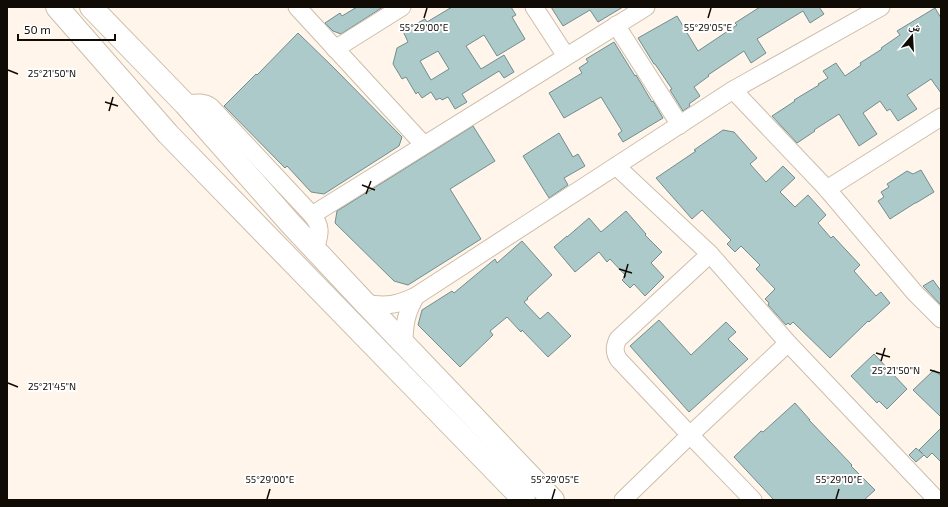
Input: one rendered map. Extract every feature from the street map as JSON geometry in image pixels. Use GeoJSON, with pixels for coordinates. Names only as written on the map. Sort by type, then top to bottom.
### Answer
{"type":"FeatureCollection","features":[{"type":"Feature","properties":{"kind":"main road"},"geometry":{"type":"LineString","coordinates":[[57,7],[168,134],[524,500]]}},
{"type":"Feature","properties":{"kind":"main road"},"geometry":{"type":"LineString","coordinates":[[98,9],[315,250],[553,500]]}},
{"type":"Feature","properties":{"kind":"street"},"geometry":{"type":"LineString","coordinates":[[297,7],[424,145]]}},
{"type":"Feature","properties":{"kind":"street"},"geometry":{"type":"LineString","coordinates":[[335,49],[402,7]]}},
{"type":"Feature","properties":{"kind":"street"},"geometry":{"type":"LineString","coordinates":[[534,7],[566,56]]}},
{"type":"Feature","properties":{"kind":"street"},"geometry":{"type":"LineString","coordinates":[[312,215],[646,7]]}},
{"type":"Feature","properties":{"kind":"street"},"geometry":{"type":"LineString","coordinates":[[365,303],[378,306],[390,305],[403,302],[416,296],[733,90],[879,8]]}},
{"type":"Feature","properties":{"kind":"street"},"geometry":{"type":"LineString","coordinates":[[616,25],[680,125]]}},
{"type":"Feature","properties":{"kind":"street"},"geometry":{"type":"LineString","coordinates":[[733,90],[827,189],[915,293],[941,319]]}},
{"type":"Feature","properties":{"kind":"street"},"geometry":{"type":"LineString","coordinates":[[185,104],[202,103],[211,107],[312,215],[319,226],[319,237],[315,250]]}},
{"type":"Feature","properties":{"kind":"street"},"geometry":{"type":"LineString","coordinates":[[827,189],[941,117]]}},
{"type":"Feature","properties":{"kind":"street"},"geometry":{"type":"LineString","coordinates":[[616,166],[710,254],[788,343],[937,500]]}},
{"type":"Feature","properties":{"kind":"street"},"geometry":{"type":"LineString","coordinates":[[710,254],[622,335],[615,344],[614,350],[619,360],[753,500]]}},
{"type":"Feature","properties":{"kind":"street"},"geometry":{"type":"LineString","coordinates":[[404,345],[405,320],[409,308],[416,296]]}},
{"type":"Feature","properties":{"kind":"street"},"geometry":{"type":"LineString","coordinates":[[623,500],[788,343]]}},
{"type":"Feature","properties":{"kind":"building"},"geometry":{"type":"Polygon","coordinates":[[[357,7],[383,7],[341,34],[333,31],[325,23],[340,13],[342,16],[357,7]]]}},
{"type":"Feature","properties":{"kind":"building"},"geometry":{"type":"Polygon","coordinates":[[[452,7],[511,7],[516,15],[512,17],[525,39],[497,56],[484,35],[466,46],[481,69],[504,55],[514,72],[504,78],[499,71],[462,94],[467,102],[455,109],[448,97],[442,100],[440,98],[436,100],[431,92],[422,98],[418,92],[416,94],[406,77],[402,79],[393,64],[397,48],[408,42],[403,31],[425,19],[427,22],[452,7]],[[438,51],[420,61],[431,80],[449,69],[438,51]]]}},
{"type":"Feature","properties":{"kind":"building"},"geometry":{"type":"Polygon","coordinates":[[[551,7],[623,7],[598,22],[590,10],[563,26],[551,7]]]}},
{"type":"Feature","properties":{"kind":"building"},"geometry":{"type":"Polygon","coordinates":[[[760,7],[819,7],[824,14],[810,23],[803,11],[757,39],[766,53],[751,63],[744,51],[708,75],[709,76],[694,87],[700,96],[689,104],[690,106],[683,111],[670,90],[672,89],[638,38],[677,16],[698,51],[737,25],[735,23],[760,7]]]}},
{"type":"Feature","properties":{"kind":"building"},"geometry":{"type":"Polygon","coordinates":[[[935,8],[941,18],[941,93],[931,79],[907,95],[917,109],[898,121],[890,109],[887,111],[880,101],[863,113],[877,134],[859,146],[839,114],[797,143],[772,116],[828,78],[823,71],[836,63],[845,76],[861,65],[860,63],[900,35],[897,31],[935,8]]]}},
{"type":"Feature","properties":{"kind":"building"},"geometry":{"type":"Polygon","coordinates":[[[298,33],[402,137],[399,146],[324,194],[311,192],[287,166],[285,168],[224,106],[298,33]]]}},
{"type":"Feature","properties":{"kind":"building"},"geometry":{"type":"Polygon","coordinates":[[[614,42],[663,118],[623,142],[618,134],[622,131],[601,97],[564,118],[549,93],[582,73],[579,68],[588,62],[586,59],[614,42]]]}},
{"type":"Feature","properties":{"kind":"building"},"geometry":{"type":"Polygon","coordinates":[[[473,126],[495,161],[450,189],[481,239],[408,285],[394,281],[335,223],[337,211],[473,126]]]}},
{"type":"Feature","properties":{"kind":"building"},"geometry":{"type":"Polygon","coordinates":[[[723,130],[734,132],[757,158],[750,164],[766,182],[783,166],[795,178],[780,192],[795,207],[808,195],[826,215],[818,223],[831,238],[833,236],[860,265],[854,271],[876,296],[881,292],[890,303],[869,322],[868,321],[830,358],[793,322],[790,325],[788,323],[786,325],[768,305],[769,303],[765,299],[775,289],[756,269],[760,265],[741,246],[735,252],[727,244],[731,240],[702,210],[692,219],[656,178],[696,151],[694,150],[723,130]]]}},
{"type":"Feature","properties":{"kind":"building"},"geometry":{"type":"Polygon","coordinates":[[[559,133],[573,157],[578,154],[585,166],[564,178],[568,185],[549,198],[523,156],[559,133]]]}},
{"type":"Feature","properties":{"kind":"building"},"geometry":{"type":"Polygon","coordinates":[[[921,170],[934,192],[890,219],[878,201],[884,197],[881,192],[889,187],[887,184],[907,171],[913,174],[921,170]]]}},
{"type":"Feature","properties":{"kind":"building"},"geometry":{"type":"Polygon","coordinates":[[[626,211],[646,234],[645,235],[662,252],[651,263],[664,277],[645,296],[634,284],[630,288],[622,280],[626,276],[610,259],[607,262],[599,252],[575,272],[554,247],[589,218],[601,232],[626,211]]]}},
{"type":"Feature","properties":{"kind":"building"},"geometry":{"type":"Polygon","coordinates":[[[522,241],[552,275],[524,302],[540,319],[548,312],[571,336],[548,357],[507,317],[490,331],[493,335],[460,367],[418,325],[422,310],[452,291],[454,293],[495,259],[497,263],[522,241]]]}},
{"type":"Feature","properties":{"kind":"building"},"geometry":{"type":"Polygon","coordinates":[[[933,280],[941,291],[941,305],[923,286],[933,280]]]}},
{"type":"Feature","properties":{"kind":"building"},"geometry":{"type":"Polygon","coordinates":[[[659,320],[691,355],[726,322],[736,332],[728,339],[748,359],[689,412],[630,346],[659,320]]]}},
{"type":"Feature","properties":{"kind":"building"},"geometry":{"type":"Polygon","coordinates":[[[874,354],[907,389],[887,409],[879,401],[877,403],[851,376],[874,354]]]}},
{"type":"Feature","properties":{"kind":"building"},"geometry":{"type":"Polygon","coordinates":[[[934,370],[941,376],[941,417],[913,390],[934,370]]]}},
{"type":"Feature","properties":{"kind":"building"},"geometry":{"type":"Polygon","coordinates":[[[795,403],[852,465],[851,466],[875,490],[864,500],[774,500],[734,457],[761,431],[763,432],[795,403]]]}},
{"type":"Feature","properties":{"kind":"building"},"geometry":{"type":"Polygon","coordinates":[[[941,428],[941,462],[932,453],[927,458],[924,455],[916,462],[909,455],[916,448],[923,454],[919,450],[941,428]]]}}]}
